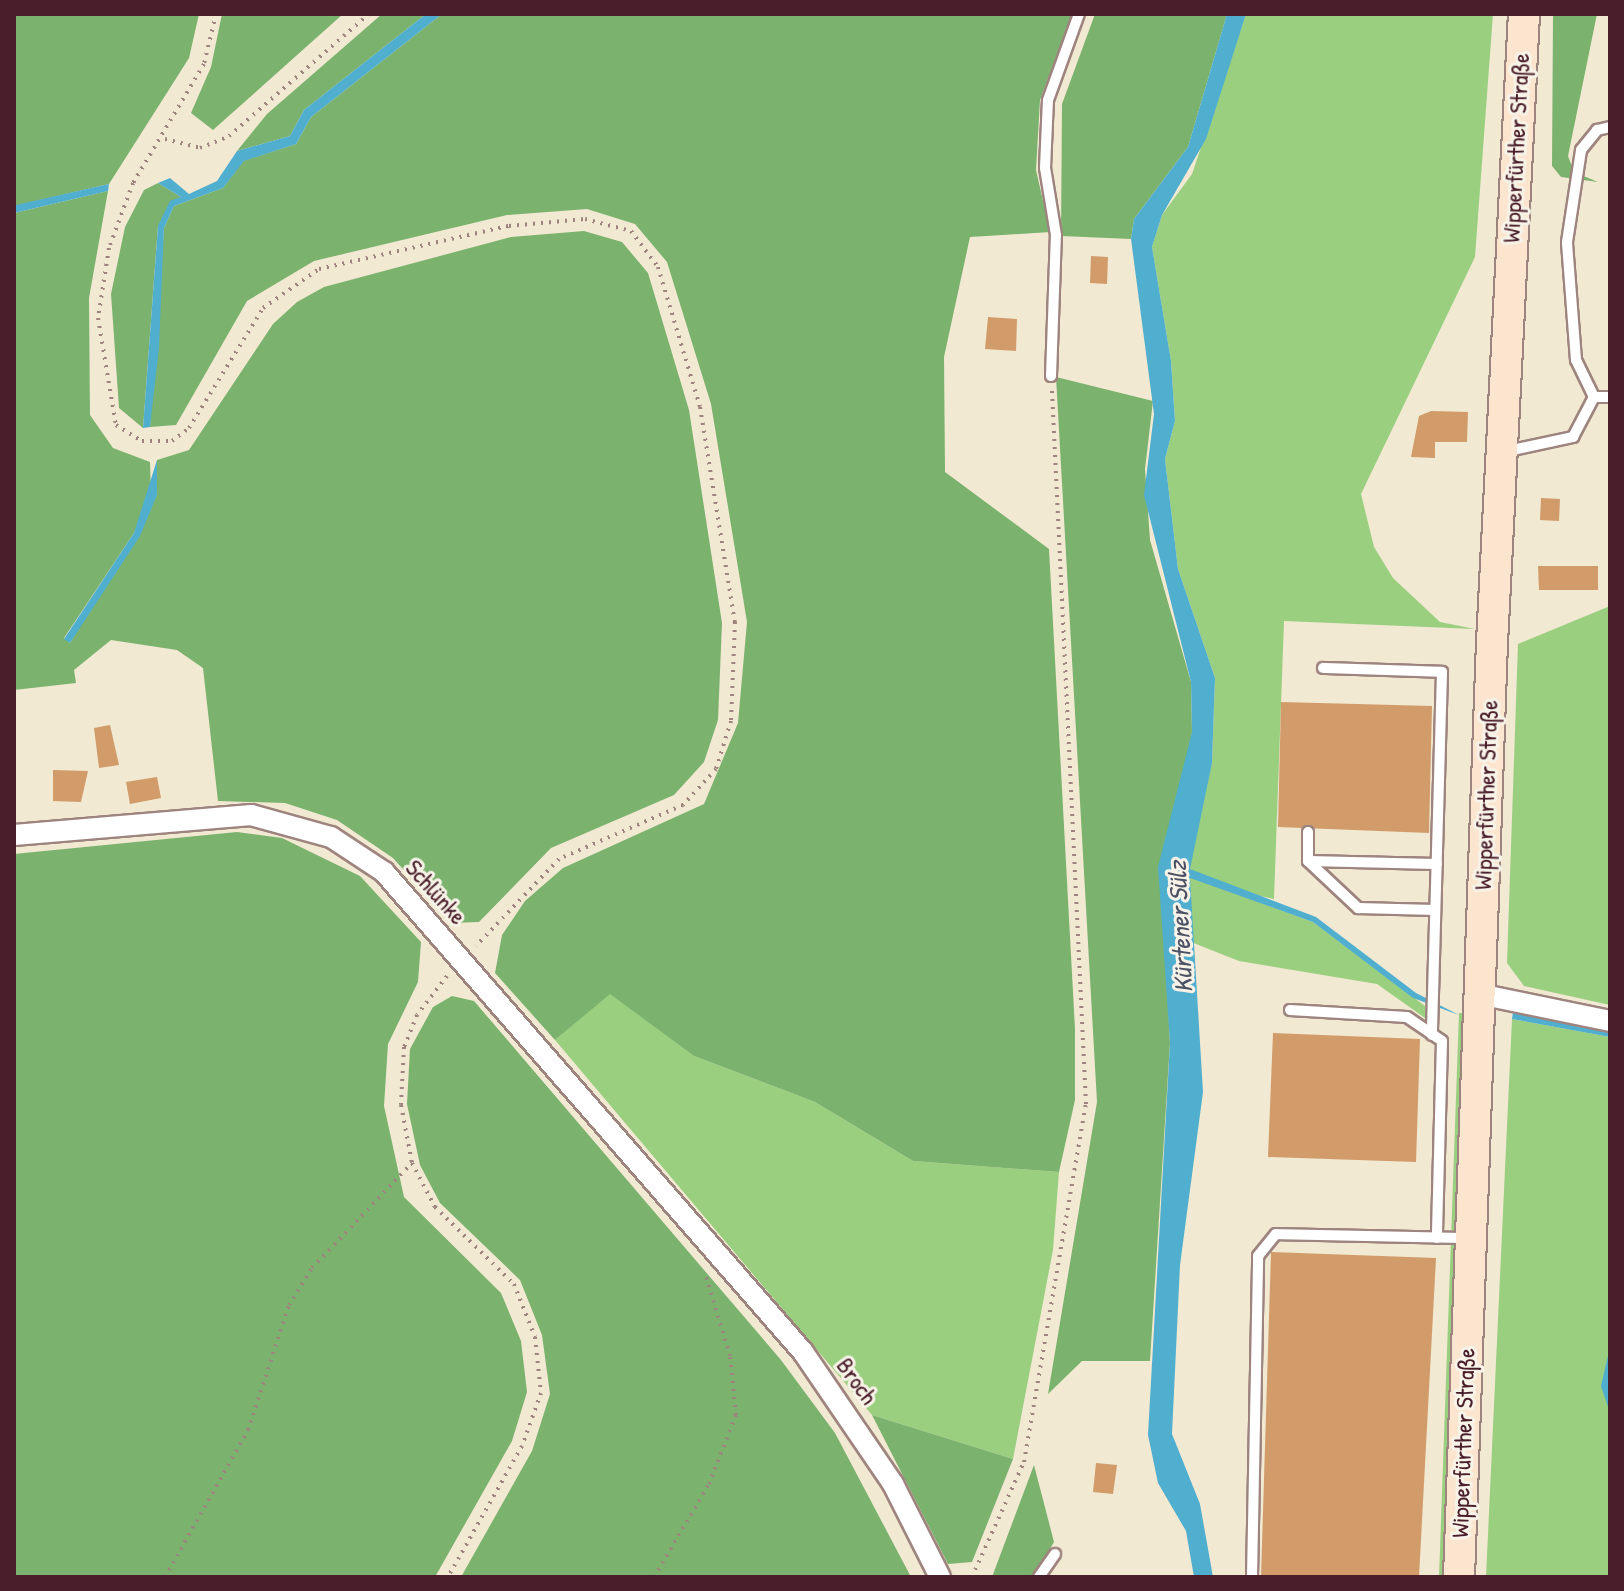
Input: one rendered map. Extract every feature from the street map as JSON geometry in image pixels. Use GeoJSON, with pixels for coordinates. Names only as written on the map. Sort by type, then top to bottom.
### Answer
{"type":"FeatureCollection","features":[{"type":"Feature","properties":{"kind":"main road","name":"Wipperfürther Straße"},"geometry":{"type":"LineString","coordinates":[[1459,1577],[1500,452],[1524,14]]}},
{"type":"Feature","properties":{"kind":"street","name":"Schlünke"},"geometry":{"type":"LineString","coordinates":[[14,835],[219,812],[283,820],[331,837],[384,872],[705,1235]]}},
{"type":"Feature","properties":{"kind":"street"},"geometry":{"type":"LineString","coordinates":[[1479,994],[1610,1021]]}},
{"type":"Feature","properties":{"kind":"street","name":"Broch"},"geometry":{"type":"LineString","coordinates":[[705,1235],[849,1412],[940,1577]]}},
{"type":"Feature","properties":{"kind":"lane"},"geometry":{"type":"LineString","coordinates":[[1051,376],[1056,235],[1045,168],[1048,100],[1079,14]]}},
{"type":"Feature","properties":{"kind":"lane"},"geometry":{"type":"LineString","coordinates":[[1594,397],[1576,360],[1567,242],[1581,150],[1610,127]]}},
{"type":"Feature","properties":{"kind":"lane"},"geometry":{"type":"LineString","coordinates":[[1500,452],[1573,437],[1594,397]]}},
{"type":"Feature","properties":{"kind":"lane"},"geometry":{"type":"LineString","coordinates":[[1594,397],[1610,397]]}},
{"type":"Feature","properties":{"kind":"lane"},"geometry":{"type":"LineString","coordinates":[[1323,668],[1442,672],[1432,1035]]}},
{"type":"Feature","properties":{"kind":"lane"},"geometry":{"type":"LineString","coordinates":[[1308,832],[1308,861],[1358,908],[1435,910]]}},
{"type":"Feature","properties":{"kind":"lane"},"geometry":{"type":"LineString","coordinates":[[1308,861],[1437,864]]}},
{"type":"Feature","properties":{"kind":"lane"},"geometry":{"type":"LineString","coordinates":[[1290,1010],[1407,1017],[1442,1041],[1437,1238]]}},
{"type":"Feature","properties":{"kind":"lane"},"geometry":{"type":"LineString","coordinates":[[1252,1577],[1258,1256],[1276,1234],[1471,1238]]}},
{"type":"Feature","properties":{"kind":"lane"},"geometry":{"type":"LineString","coordinates":[[1039,1577],[1055,1554]]}},
{"type":"Feature","properties":{"kind":"path"},"geometry":{"type":"LineString","coordinates":[[216,14],[204,64],[165,139],[119,212],[100,296],[108,408],[116,425],[142,441],[162,444],[189,428],[263,308],[319,269],[509,226],[585,219],[631,231],[658,267],[700,407],[724,531],[735,622],[731,721],[716,769],[696,798],[559,859],[463,960],[417,1015],[404,1047],[401,1105],[412,1163],[435,1207],[514,1284],[535,1337],[541,1393],[522,1446],[448,1577]]}},
{"type":"Feature","properties":{"kind":"path"},"geometry":{"type":"LineString","coordinates":[[165,139],[200,148],[229,136],[369,14]]}},
{"type":"Feature","properties":{"kind":"path"},"geometry":{"type":"LineString","coordinates":[[972,1577],[1024,1462],[1086,1104],[1051,376]]}},
{"type":"Feature","properties":{"kind":"path"},"geometry":{"type":"LineString","coordinates":[[165,1577],[248,1430],[289,1305],[312,1268],[412,1163]]}},
{"type":"Feature","properties":{"kind":"path"},"geometry":{"type":"LineString","coordinates":[[654,1577],[719,1465],[736,1415],[730,1356],[708,1291],[705,1235]]}},
{"type":"Feature","properties":{"kind":"green space"},"geometry":{"type":"Polygon","coordinates":[[[14,14],[199,14],[189,58],[109,184],[14,206],[14,14]]]}},
{"type":"Feature","properties":{"kind":"green space"},"geometry":{"type":"Polygon","coordinates":[[[222,14],[343,14],[213,130],[191,113],[211,67],[222,14]]]}},
{"type":"Feature","properties":{"kind":"green space"},"geometry":{"type":"Polygon","coordinates":[[[382,14],[426,14],[304,110],[290,136],[237,151],[267,114],[382,14]]]}},
{"type":"Feature","properties":{"kind":"green space"},"geometry":{"type":"Polygon","coordinates":[[[442,14],[1072,14],[1040,100],[1036,170],[1050,232],[970,237],[944,357],[945,472],[1049,549],[1075,1029],[1075,1100],[1059,1172],[913,1161],[815,1102],[694,1056],[610,994],[555,1040],[495,973],[502,935],[525,901],[563,868],[704,804],[738,723],[747,622],[711,404],[667,262],[635,224],[587,209],[507,215],[314,261],[247,301],[176,425],[150,427],[164,228],[174,206],[223,188],[243,161],[296,144],[311,117],[442,14]]]}},
{"type":"Feature","properties":{"kind":"green space"},"geometry":{"type":"Polygon","coordinates":[[[1095,14],[1227,14],[1188,147],[1134,219],[1131,239],[1061,236],[1062,104],[1095,14]]]}},
{"type":"Feature","properties":{"kind":"green space"},"geometry":{"type":"Polygon","coordinates":[[[1246,14],[1493,14],[1475,257],[1361,494],[1374,547],[1393,578],[1440,622],[1475,629],[1284,621],[1274,899],[1227,889],[1190,869],[1190,843],[1212,763],[1215,678],[1178,569],[1165,459],[1175,421],[1171,361],[1152,247],[1162,215],[1192,174],[1246,14]]]}},
{"type":"Feature","properties":{"kind":"green space"},"geometry":{"type":"Polygon","coordinates":[[[1553,14],[1597,14],[1568,156],[1574,172],[1598,182],[1561,177],[1552,166],[1553,14]]]}},
{"type":"Feature","properties":{"kind":"green space"},"geometry":{"type":"Polygon","coordinates":[[[158,183],[181,197],[158,226],[143,428],[119,408],[111,294],[125,227],[144,190],[158,183]]]}},
{"type":"Feature","properties":{"kind":"green space"},"geometry":{"type":"Polygon","coordinates":[[[108,191],[89,298],[90,415],[113,448],[150,462],[151,494],[134,533],[64,638],[70,643],[157,495],[157,460],[189,450],[273,324],[297,302],[324,287],[511,237],[584,231],[622,242],[648,273],[689,410],[722,623],[718,720],[704,762],[674,795],[551,848],[479,922],[451,923],[393,858],[337,820],[285,803],[218,801],[203,668],[177,650],[111,640],[74,670],[76,683],[14,690],[14,213],[108,191]]]}},
{"type":"Feature","properties":{"kind":"green space"},"geometry":{"type":"Polygon","coordinates":[[[1056,377],[1153,401],[1145,469],[1150,540],[1191,682],[1192,732],[1166,964],[1170,1043],[1150,1361],[1082,1361],[1048,1394],[1097,1102],[1056,377]]]}},
{"type":"Feature","properties":{"kind":"green space"},"geometry":{"type":"Polygon","coordinates":[[[1610,606],[1610,1005],[1524,986],[1507,963],[1518,644],[1610,606]]]}},
{"type":"Feature","properties":{"kind":"green space"},"geometry":{"type":"Polygon","coordinates":[[[237,832],[282,838],[360,876],[421,942],[418,982],[388,1044],[384,1106],[404,1197],[501,1293],[521,1341],[527,1392],[512,1441],[435,1577],[14,1577],[14,854],[237,832]]]}},
{"type":"Feature","properties":{"kind":"green space"},"geometry":{"type":"Polygon","coordinates":[[[1190,877],[1313,922],[1425,1006],[1425,1018],[1377,984],[1239,961],[1191,942],[1190,877]]]}},
{"type":"Feature","properties":{"kind":"green space"},"geometry":{"type":"Polygon","coordinates":[[[610,993],[694,1056],[815,1102],[913,1161],[1059,1172],[1053,1250],[1013,1459],[872,1415],[555,1040],[610,993]]]}},
{"type":"Feature","properties":{"kind":"green space"},"geometry":{"type":"Polygon","coordinates":[[[452,996],[474,1001],[781,1360],[835,1433],[911,1577],[461,1577],[532,1451],[550,1394],[542,1335],[520,1280],[440,1203],[420,1165],[407,1104],[410,1049],[433,1007],[452,996]]]}},
{"type":"Feature","properties":{"kind":"green space"},"geometry":{"type":"Polygon","coordinates":[[[1459,1013],[1468,1013],[1447,1577],[1439,1577],[1459,1013]]]}},
{"type":"Feature","properties":{"kind":"green space"},"geometry":{"type":"Polygon","coordinates":[[[1512,1019],[1610,1037],[1610,1577],[1486,1577],[1512,1019]]]}},
{"type":"Feature","properties":{"kind":"green space"},"geometry":{"type":"Polygon","coordinates":[[[872,1415],[1013,1459],[972,1562],[948,1564],[872,1415]]]}},
{"type":"Feature","properties":{"kind":"green space"},"geometry":{"type":"Polygon","coordinates":[[[1034,1465],[1054,1542],[1033,1577],[992,1577],[1034,1465]]]}},
{"type":"Feature","properties":{"kind":"water"},"geometry":{"type":"Polygon","coordinates":[[[426,14],[442,14],[311,117],[296,144],[244,161],[223,188],[174,206],[164,228],[159,348],[150,427],[143,428],[158,226],[170,201],[181,197],[158,183],[170,178],[189,194],[217,181],[237,151],[290,136],[304,110],[426,14]]]}},
{"type":"Feature","properties":{"kind":"water","name":"Kürtener Sülz"},"geometry":{"type":"Polygon","coordinates":[[[1227,14],[1246,14],[1206,139],[1162,215],[1152,247],[1171,361],[1175,421],[1165,459],[1178,569],[1215,678],[1212,763],[1190,869],[1316,917],[1416,993],[1459,1015],[1413,998],[1313,922],[1190,878],[1203,1092],[1180,1265],[1172,1434],[1200,1504],[1213,1577],[1194,1577],[1186,1531],[1158,1483],[1148,1435],[1170,1043],[1158,867],[1192,732],[1191,682],[1144,495],[1154,414],[1131,239],[1134,219],[1188,147],[1227,14]]]}},
{"type":"Feature","properties":{"kind":"water"},"geometry":{"type":"Polygon","coordinates":[[[109,184],[108,191],[14,213],[16,205],[109,184]]]}},
{"type":"Feature","properties":{"kind":"water"},"geometry":{"type":"Polygon","coordinates":[[[157,460],[157,495],[140,536],[70,643],[64,639],[134,533],[157,460]]]}},
{"type":"Feature","properties":{"kind":"water"},"geometry":{"type":"Polygon","coordinates":[[[1513,1012],[1610,1030],[1610,1037],[1512,1019],[1513,1012]]]}},
{"type":"Feature","properties":{"kind":"water"},"geometry":{"type":"Polygon","coordinates":[[[1610,1347],[1610,1413],[1601,1386],[1610,1347]]]}},
{"type":"Feature","properties":{"kind":"building"},"geometry":{"type":"Polygon","coordinates":[[[1091,256],[1108,257],[1107,284],[1090,283],[1091,256]]]}},
{"type":"Feature","properties":{"kind":"building"},"geometry":{"type":"Polygon","coordinates":[[[988,317],[1017,319],[1016,351],[985,349],[988,317]]]}},
{"type":"Feature","properties":{"kind":"building"},"geometry":{"type":"Polygon","coordinates":[[[1431,411],[1468,412],[1467,442],[1435,442],[1435,458],[1411,457],[1419,416],[1431,411]]]}},
{"type":"Feature","properties":{"kind":"building"},"geometry":{"type":"Polygon","coordinates":[[[1541,498],[1560,499],[1559,521],[1540,520],[1541,498]]]}},
{"type":"Feature","properties":{"kind":"building"},"geometry":{"type":"Polygon","coordinates":[[[1538,566],[1598,566],[1598,590],[1539,590],[1538,566]]]}},
{"type":"Feature","properties":{"kind":"building"},"geometry":{"type":"Polygon","coordinates":[[[1281,702],[1432,706],[1429,833],[1278,827],[1281,702]]]}},
{"type":"Feature","properties":{"kind":"building"},"geometry":{"type":"Polygon","coordinates":[[[110,725],[119,765],[99,768],[94,728],[110,725]]]}},
{"type":"Feature","properties":{"kind":"building"},"geometry":{"type":"Polygon","coordinates":[[[53,770],[88,771],[81,802],[53,801],[53,770]]]}},
{"type":"Feature","properties":{"kind":"building"},"geometry":{"type":"Polygon","coordinates":[[[157,777],[161,798],[130,804],[126,782],[157,777]]]}},
{"type":"Feature","properties":{"kind":"building"},"geometry":{"type":"Polygon","coordinates":[[[1273,1033],[1420,1039],[1416,1162],[1268,1157],[1273,1033]]]}},
{"type":"Feature","properties":{"kind":"building"},"geometry":{"type":"Polygon","coordinates":[[[1271,1252],[1436,1258],[1419,1577],[1261,1577],[1271,1252]]]}},
{"type":"Feature","properties":{"kind":"building"},"geometry":{"type":"Polygon","coordinates":[[[1096,1463],[1117,1465],[1113,1494],[1093,1492],[1096,1463]]]}}]}
